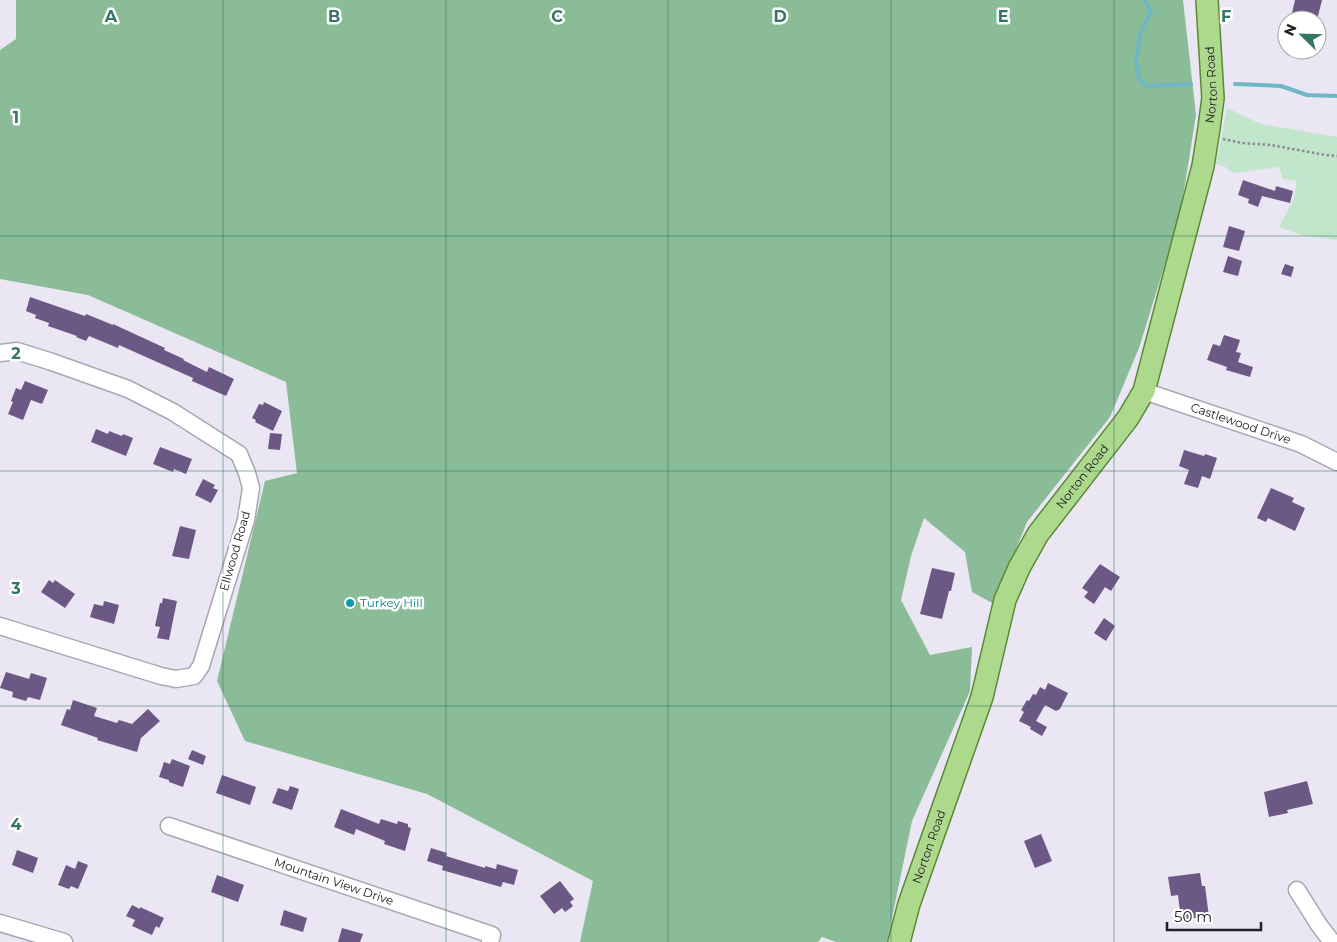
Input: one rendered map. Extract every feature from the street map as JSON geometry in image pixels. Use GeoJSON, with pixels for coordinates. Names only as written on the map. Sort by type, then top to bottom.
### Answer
{"type":"FeatureCollection","features":[{"type":"Feature","properties":{"kind":"main road","name":"Norton Road"},"geometry":{"type":"LineString","coordinates":[[899,942],[909,904],[982,697],[1006,600],[1019,568],[1038,534],[1128,418],[1144,391],[1203,166],[1213,98],[1207,0]]}},
{"type":"Feature","properties":{"kind":"street","name":"Ellwood Road"},"geometry":{"type":"LineString","coordinates":[[0,353],[17,352],[52,362],[128,389],[173,412],[239,454],[251,488],[244,529],[201,666],[194,676],[176,679],[161,676],[0,626]]}},
{"type":"Feature","properties":{"kind":"street","name":"Castlewood Drive"},"geometry":{"type":"LineString","coordinates":[[1144,391],[1301,444],[1337,462]]}},
{"type":"Feature","properties":{"kind":"street","name":"Mountain View Drive"},"geometry":{"type":"LineString","coordinates":[[169,826],[492,935],[490,942]]}},
{"type":"Feature","properties":{"kind":"street"},"geometry":{"type":"LineString","coordinates":[[1297,890],[1332,942]]}},
{"type":"Feature","properties":{"kind":"street"},"geometry":{"type":"LineString","coordinates":[[0,923],[64,942]]}},
{"type":"Feature","properties":{"kind":"path"},"geometry":{"type":"LineString","coordinates":[[1220,138],[1242,143],[1271,145],[1325,156],[1337,156]]}},
{"type":"Feature","properties":{"kind":"green space"},"geometry":{"type":"Polygon","coordinates":[[[16,0],[1183,0],[1196,115],[1180,216],[1139,348],[1110,417],[1027,522],[994,604],[972,592],[965,552],[924,518],[911,556],[901,600],[930,655],[972,647],[970,691],[912,821],[887,942],[836,942],[822,937],[818,942],[580,942],[593,881],[427,794],[245,741],[217,681],[265,481],[297,473],[286,382],[88,295],[0,279],[0,50],[16,39],[16,0]]]}},
{"type":"Feature","properties":{"kind":"green space"},"geometry":{"type":"Polygon","coordinates":[[[1227,108],[1261,124],[1337,137],[1336,240],[1301,235],[1279,227],[1294,198],[1297,181],[1283,179],[1279,167],[1233,173],[1224,166],[1216,164],[1227,108]]]}},
{"type":"Feature","properties":{"kind":"building"},"geometry":{"type":"Polygon","coordinates":[[[1295,0],[1322,0],[1320,10],[1293,10],[1295,0]]]}},
{"type":"Feature","properties":{"kind":"building"},"geometry":{"type":"Polygon","coordinates":[[[1243,180],[1275,191],[1276,186],[1293,191],[1290,203],[1262,196],[1258,207],[1248,203],[1249,199],[1238,195],[1243,180]]]}},
{"type":"Feature","properties":{"kind":"building"},"geometry":{"type":"Polygon","coordinates":[[[1229,226],[1245,231],[1239,251],[1223,247],[1229,226]]]}},
{"type":"Feature","properties":{"kind":"building"},"geometry":{"type":"Polygon","coordinates":[[[1228,256],[1242,261],[1238,276],[1223,272],[1228,256]]]}},
{"type":"Feature","properties":{"kind":"building"},"geometry":{"type":"Polygon","coordinates":[[[1285,264],[1294,267],[1291,277],[1281,274],[1285,264]]]}},
{"type":"Feature","properties":{"kind":"building"},"geometry":{"type":"Polygon","coordinates":[[[30,297],[113,324],[165,348],[164,350],[207,372],[209,367],[234,379],[226,396],[192,381],[193,378],[119,345],[118,348],[89,336],[86,341],[48,326],[49,323],[35,318],[36,315],[26,311],[30,297]]]}},
{"type":"Feature","properties":{"kind":"building"},"geometry":{"type":"Polygon","coordinates":[[[1224,335],[1240,340],[1236,352],[1241,353],[1238,362],[1253,367],[1250,377],[1226,370],[1227,367],[1207,360],[1213,344],[1220,346],[1224,335]]]}},
{"type":"Feature","properties":{"kind":"building"},"geometry":{"type":"Polygon","coordinates":[[[25,381],[48,390],[42,404],[31,400],[23,420],[8,414],[16,388],[21,390],[25,381]]]}},
{"type":"Feature","properties":{"kind":"building"},"geometry":{"type":"Polygon","coordinates":[[[264,402],[282,411],[273,431],[255,422],[256,420],[252,418],[259,404],[263,405],[264,402]]]}},
{"type":"Feature","properties":{"kind":"building"},"geometry":{"type":"Polygon","coordinates":[[[96,429],[108,434],[109,431],[133,438],[126,456],[91,442],[96,429]]]}},
{"type":"Feature","properties":{"kind":"building"},"geometry":{"type":"Polygon","coordinates":[[[270,433],[282,434],[280,450],[268,449],[270,433]]]}},
{"type":"Feature","properties":{"kind":"building"},"geometry":{"type":"Polygon","coordinates":[[[160,447],[192,459],[186,474],[174,469],[173,472],[153,464],[160,447]]]}},
{"type":"Feature","properties":{"kind":"building"},"geometry":{"type":"Polygon","coordinates":[[[1184,450],[1217,458],[1210,479],[1202,476],[1198,488],[1184,484],[1189,470],[1179,466],[1184,450]]]}},
{"type":"Feature","properties":{"kind":"building"},"geometry":{"type":"Polygon","coordinates":[[[203,479],[215,485],[213,488],[218,490],[211,503],[195,495],[203,479]]]}},
{"type":"Feature","properties":{"kind":"building"},"geometry":{"type":"Polygon","coordinates":[[[1271,488],[1294,498],[1292,502],[1305,508],[1295,531],[1268,518],[1266,522],[1257,518],[1271,488]]]}},
{"type":"Feature","properties":{"kind":"building"},"geometry":{"type":"Polygon","coordinates":[[[180,526],[196,530],[189,559],[172,556],[180,526]]]}},
{"type":"Feature","properties":{"kind":"building"},"geometry":{"type":"Polygon","coordinates":[[[1100,564],[1120,577],[1111,591],[1105,587],[1094,604],[1084,597],[1088,592],[1082,588],[1100,564]]]}},
{"type":"Feature","properties":{"kind":"building"},"geometry":{"type":"Polygon","coordinates":[[[932,568],[955,573],[942,619],[920,614],[932,568]]]}},
{"type":"Feature","properties":{"kind":"building"},"geometry":{"type":"Polygon","coordinates":[[[49,580],[53,583],[55,580],[75,594],[65,608],[41,592],[49,580]]]}},
{"type":"Feature","properties":{"kind":"building"},"geometry":{"type":"Polygon","coordinates":[[[163,598],[177,601],[169,640],[157,638],[160,627],[155,626],[160,603],[162,603],[163,598]]]}},
{"type":"Feature","properties":{"kind":"building"},"geometry":{"type":"Polygon","coordinates":[[[104,601],[119,605],[114,624],[90,617],[94,604],[103,606],[104,601]]]}},
{"type":"Feature","properties":{"kind":"building"},"geometry":{"type":"Polygon","coordinates":[[[1104,618],[1115,626],[1106,641],[1094,633],[1104,618]]]}},
{"type":"Feature","properties":{"kind":"building"},"geometry":{"type":"Polygon","coordinates":[[[6,672],[29,679],[31,673],[47,678],[40,700],[28,697],[26,701],[12,697],[13,692],[0,688],[6,672]]]}},
{"type":"Feature","properties":{"kind":"building"},"geometry":{"type":"Polygon","coordinates":[[[1048,683],[1068,693],[1060,709],[1056,711],[1045,705],[1036,721],[1047,727],[1042,736],[1030,729],[1031,727],[1019,721],[1024,712],[1021,710],[1027,700],[1029,701],[1033,694],[1036,695],[1040,687],[1045,690],[1048,683]]]}},
{"type":"Feature","properties":{"kind":"building"},"geometry":{"type":"Polygon","coordinates":[[[73,700],[97,708],[94,716],[117,723],[119,720],[132,724],[148,709],[160,721],[141,738],[137,752],[97,740],[98,738],[61,725],[67,709],[70,710],[73,700]]]}},
{"type":"Feature","properties":{"kind":"building"},"geometry":{"type":"Polygon","coordinates":[[[192,750],[206,756],[203,765],[188,759],[192,750]]]}},
{"type":"Feature","properties":{"kind":"building"},"geometry":{"type":"Polygon","coordinates":[[[172,759],[190,766],[183,787],[159,777],[164,762],[170,764],[172,759]]]}},
{"type":"Feature","properties":{"kind":"building"},"geometry":{"type":"Polygon","coordinates":[[[222,775],[256,787],[250,805],[216,793],[222,775]]]}},
{"type":"Feature","properties":{"kind":"building"},"geometry":{"type":"Polygon","coordinates":[[[1307,781],[1313,804],[1287,810],[1288,813],[1269,817],[1264,792],[1307,781]]]}},
{"type":"Feature","properties":{"kind":"building"},"geometry":{"type":"Polygon","coordinates":[[[290,786],[299,789],[292,810],[272,803],[278,788],[288,791],[290,786]]]}},
{"type":"Feature","properties":{"kind":"building"},"geometry":{"type":"Polygon","coordinates":[[[341,809],[379,824],[381,819],[397,824],[398,821],[408,824],[408,827],[411,828],[405,851],[384,844],[385,841],[356,829],[354,835],[334,827],[341,809]]]}},
{"type":"Feature","properties":{"kind":"building"},"geometry":{"type":"Polygon","coordinates":[[[1041,834],[1052,861],[1035,868],[1024,841],[1041,834]]]}},
{"type":"Feature","properties":{"kind":"building"},"geometry":{"type":"Polygon","coordinates":[[[431,848],[447,853],[446,856],[485,868],[485,866],[496,869],[497,864],[518,870],[514,885],[503,882],[501,887],[442,870],[443,866],[427,861],[431,848]]]}},
{"type":"Feature","properties":{"kind":"building"},"geometry":{"type":"Polygon","coordinates":[[[17,850],[38,858],[33,873],[12,865],[17,850]]]}},
{"type":"Feature","properties":{"kind":"building"},"geometry":{"type":"Polygon","coordinates":[[[78,861],[88,865],[78,889],[71,886],[69,889],[58,885],[66,865],[75,869],[78,861]]]}},
{"type":"Feature","properties":{"kind":"building"},"geometry":{"type":"Polygon","coordinates":[[[1200,873],[1202,886],[1205,886],[1209,917],[1183,919],[1183,911],[1180,912],[1178,895],[1171,896],[1168,877],[1200,873]]]}},
{"type":"Feature","properties":{"kind":"building"},"geometry":{"type":"Polygon","coordinates":[[[217,875],[244,885],[238,902],[211,892],[217,875]]]}},
{"type":"Feature","properties":{"kind":"building"},"geometry":{"type":"Polygon","coordinates":[[[560,881],[574,899],[570,902],[573,906],[565,912],[562,908],[554,914],[540,896],[560,881]]]}},
{"type":"Feature","properties":{"kind":"building"},"geometry":{"type":"Polygon","coordinates":[[[132,905],[164,918],[159,928],[156,926],[152,935],[132,926],[135,920],[126,916],[132,905]]]}},
{"type":"Feature","properties":{"kind":"building"},"geometry":{"type":"Polygon","coordinates":[[[284,910],[307,918],[303,932],[280,925],[284,910]]]}},
{"type":"Feature","properties":{"kind":"building"},"geometry":{"type":"Polygon","coordinates":[[[342,928],[363,934],[360,942],[338,942],[342,928]]]}},
{"type":"Feature","properties":{"kind":"waterway"},"geometry":{"type":"LineString","coordinates":[[1144,0],[1151,11],[1140,34],[1136,63],[1140,81],[1148,86],[1191,84]]}},
{"type":"Feature","properties":{"kind":"waterway"},"geometry":{"type":"LineString","coordinates":[[1235,84],[1281,86],[1307,95],[1337,96]]}},
{"type":"Feature","properties":{"kind":"place","name":"Turkey Hill"},"geometry":{"type":"Point","coordinates":[350,603]}}]}
